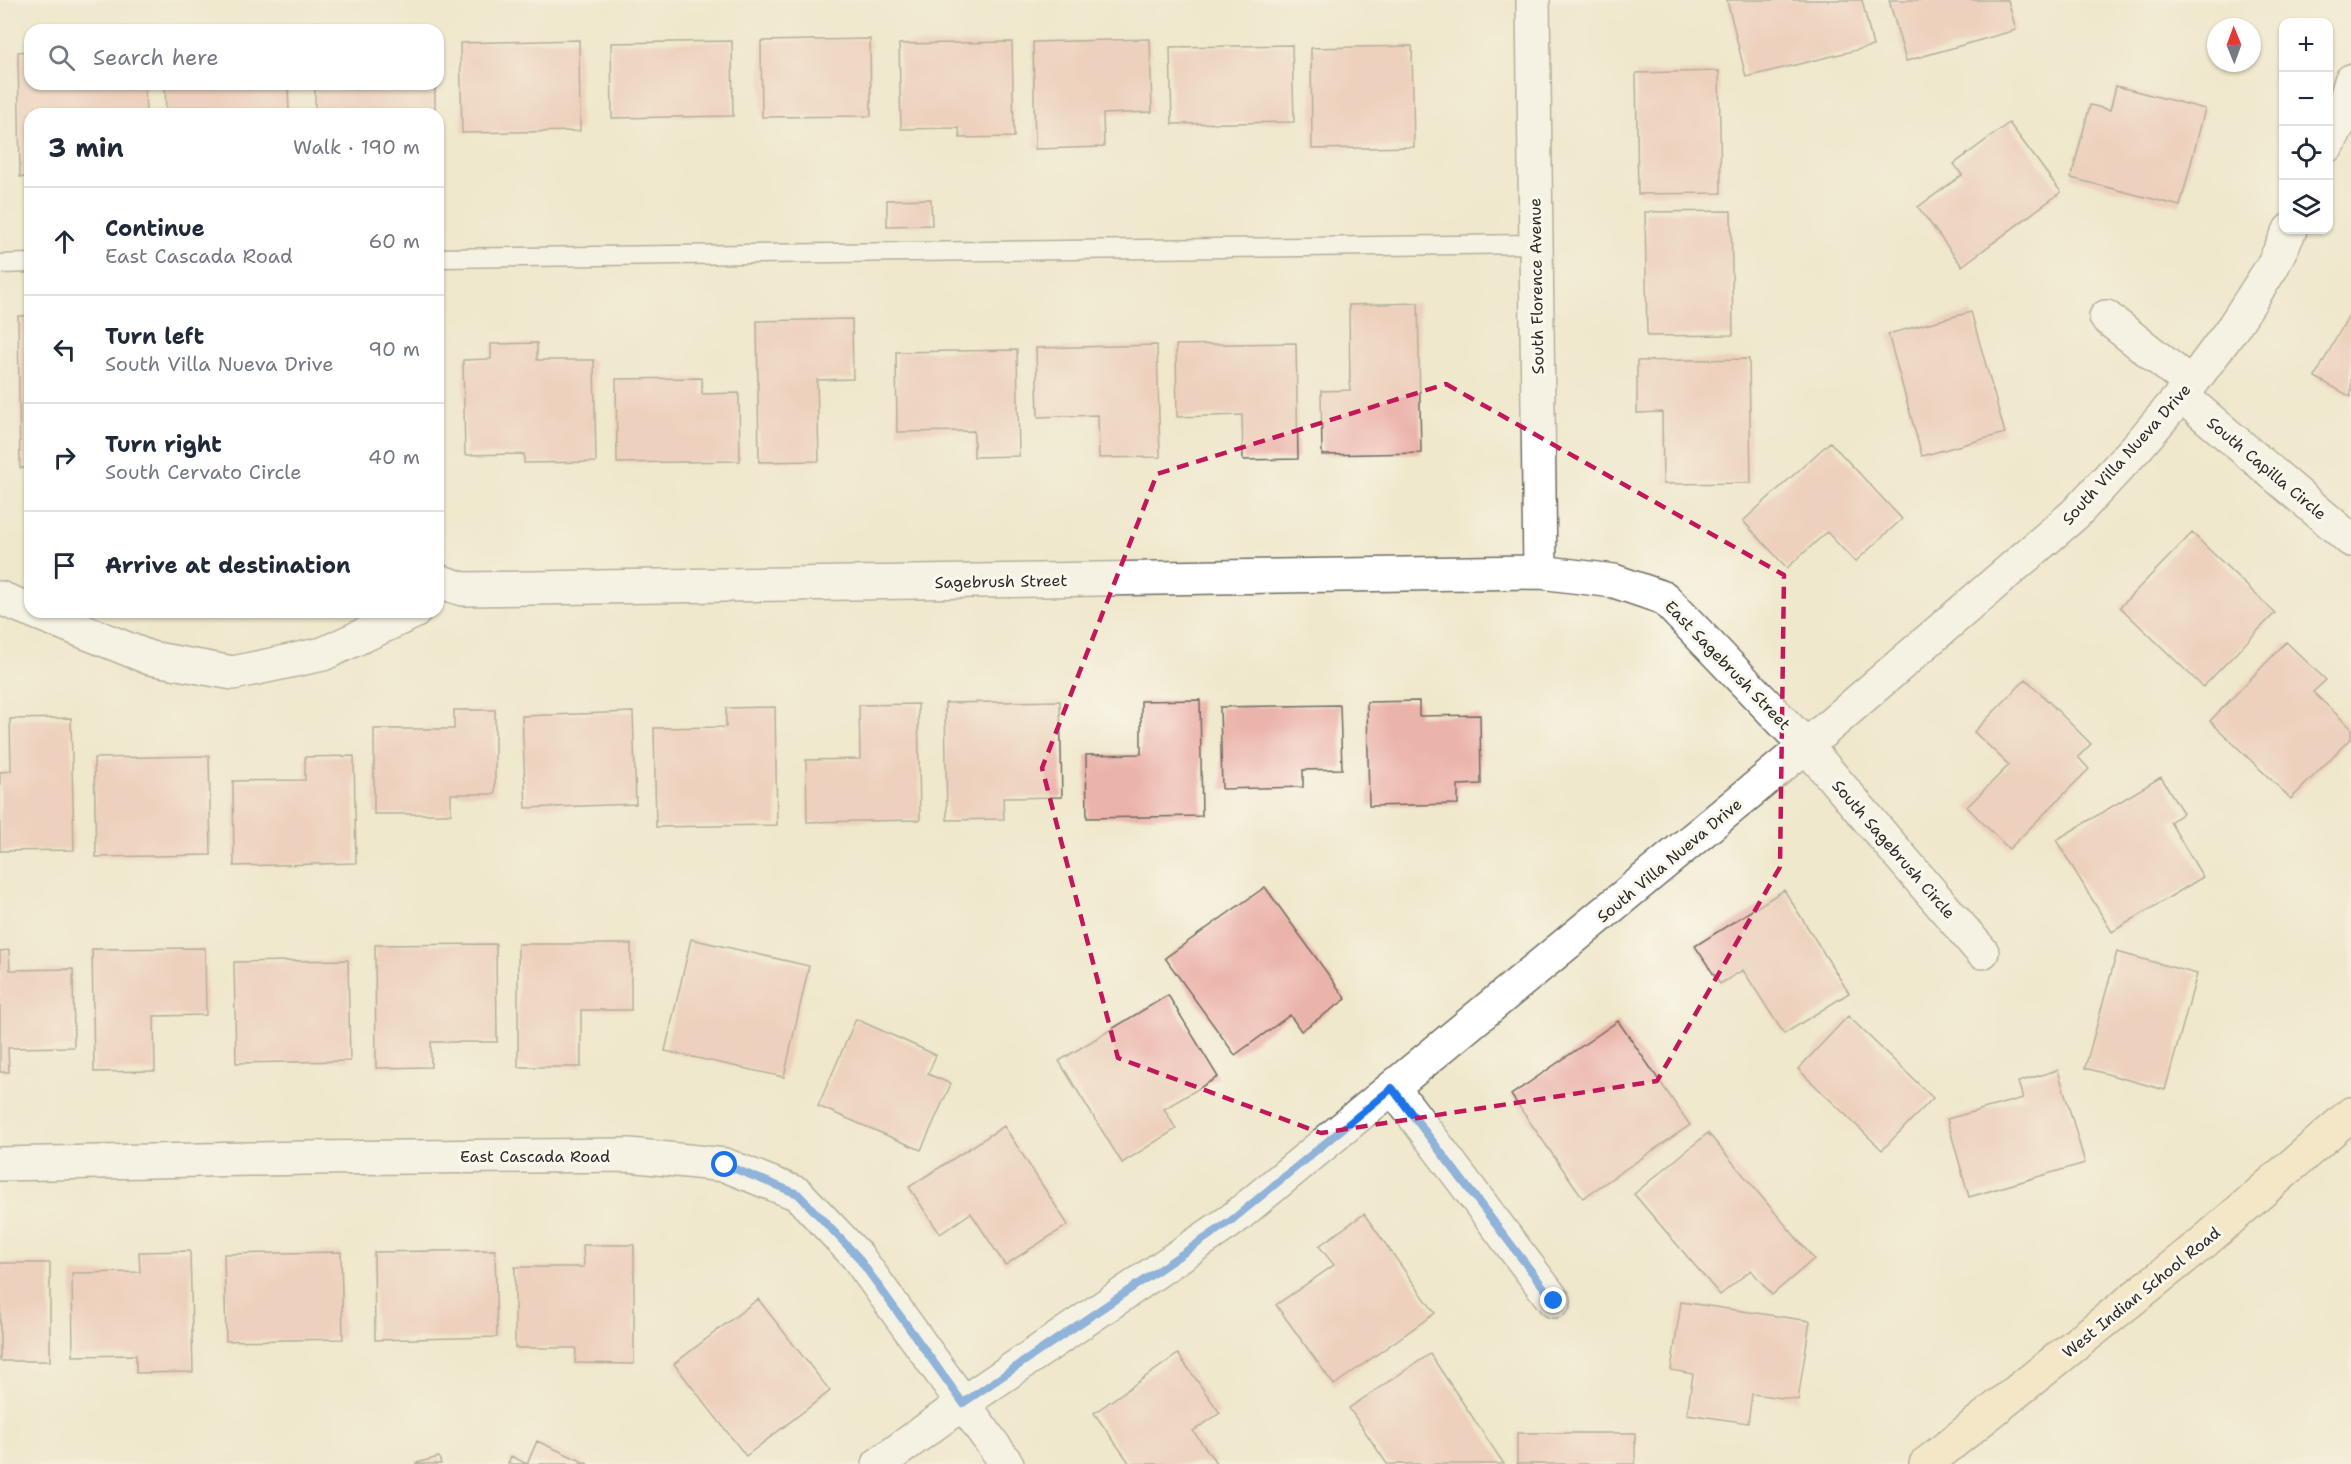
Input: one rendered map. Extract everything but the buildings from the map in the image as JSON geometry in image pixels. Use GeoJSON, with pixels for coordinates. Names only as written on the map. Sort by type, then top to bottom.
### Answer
{"type":"FeatureCollection","features":[{"type":"Feature","properties":{"kind":"main road","name":"West Indian School Road"},"geometry":{"type":"LineString","coordinates":[[1926,1464],[2205,1241],[2351,1114]]}},
{"type":"Feature","properties":{"kind":"street","name":"South Florence Avenue"},"geometry":{"type":"LineString","coordinates":[[1533,0],[1540,572]]}},
{"type":"Feature","properties":{"kind":"street"},"geometry":{"type":"LineString","coordinates":[[2333,135],[2339,123],[2351,81]]}},
{"type":"Feature","properties":{"kind":"street","name":"South Villa Nueva Drive"},"geometry":{"type":"LineString","coordinates":[[879,1464],[963,1403],[1232,1220],[1806,746],[2075,514],[2187,390],[2234,326],[2272,267],[2288,234]]}},
{"type":"Feature","properties":{"kind":"street","name":"South Capilla Circle"},"geometry":{"type":"LineString","coordinates":[[2106,317],[2351,540]]}},
{"type":"Feature","properties":{"kind":"street","name":"Sagebrush Street"},"geometry":{"type":"LineString","coordinates":[[446,591],[1540,572]]}},
{"type":"Feature","properties":{"kind":"street","name":"East Sagebrush Street"},"geometry":{"type":"LineString","coordinates":[[1540,572],[1614,581],[1664,598],[1806,746]]}},
{"type":"Feature","properties":{"kind":"street"},"geometry":{"type":"LineString","coordinates":[[0,598],[24,588]]}},
{"type":"Feature","properties":{"kind":"street"},"geometry":{"type":"LineString","coordinates":[[0,598],[24,608]]}},
{"type":"Feature","properties":{"kind":"street"},"geometry":{"type":"LineString","coordinates":[[50,618],[150,658],[233,673],[323,654],[401,618]]}},
{"type":"Feature","properties":{"kind":"street","name":"South Sagebrush Circle"},"geometry":{"type":"LineString","coordinates":[[1806,746],[1982,952]]}},
{"type":"Feature","properties":{"kind":"street"},"geometry":{"type":"LineString","coordinates":[[1392,1088],[1554,1301]]}},
{"type":"Feature","properties":{"kind":"street","name":"East Cascada Road"},"geometry":{"type":"LineString","coordinates":[[0,1164],[629,1155],[725,1165],[798,1194],[857,1256],[1007,1464]]}},
{"type":"Feature","properties":{"kind":"lane"},"geometry":{"type":"LineString","coordinates":[[444,258],[1536,244]]}},
{"type":"Feature","properties":{"kind":"lane"},"geometry":{"type":"LineString","coordinates":[[0,264],[24,263]]}},
{"type":"Feature","properties":{"kind":"highlighted area"},"geometry":{"type":"Polygon","coordinates":[[[1446,384],[1784,575],[1780,867],[1657,1081],[1321,1133],[1118,1058],[1042,768],[1157,474],[1446,384]]]}},
{"type":"Feature","properties":{"kind":"route"},"geometry":{"type":"LineString","coordinates":[[725,1165],[798,1194],[857,1256],[963,1403],[1232,1220],[1392,1088],[1554,1301]]}}]}
